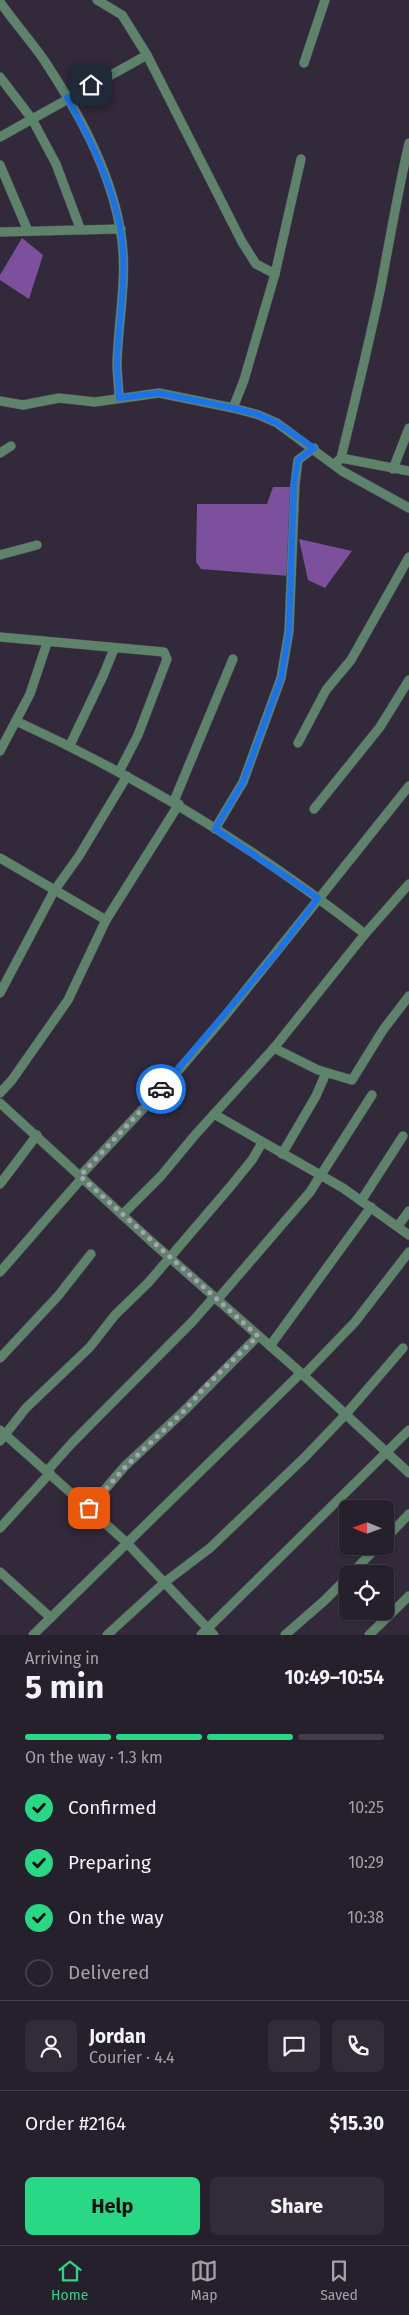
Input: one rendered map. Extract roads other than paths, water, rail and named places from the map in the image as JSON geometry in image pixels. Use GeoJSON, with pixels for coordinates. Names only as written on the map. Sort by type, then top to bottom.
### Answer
{"type":"FeatureCollection","features":[{"type":"Feature","properties":{"kind":"street"},"geometry":{"type":"LineString","coordinates":[[97,0],[122,15],[147,55],[242,242],[256,264],[274,274]]}},
{"type":"Feature","properties":{"kind":"street"},"geometry":{"type":"LineString","coordinates":[[304,63],[325,0]]}},
{"type":"Feature","properties":{"kind":"street"},"geometry":{"type":"LineString","coordinates":[[0,2],[43,58],[67,98],[105,171],[121,228],[123,274],[122,321],[117,364],[119,398]]}},
{"type":"Feature","properties":{"kind":"street"},"geometry":{"type":"LineString","coordinates":[[0,137],[147,55]]}},
{"type":"Feature","properties":{"kind":"street"},"geometry":{"type":"LineString","coordinates":[[0,77],[32,119],[56,164],[80,228]]}},
{"type":"Feature","properties":{"kind":"street"},"geometry":{"type":"LineString","coordinates":[[338,461],[366,352],[394,204],[409,143]]}},
{"type":"Feature","properties":{"kind":"street"},"geometry":{"type":"LineString","coordinates":[[233,408],[244,380],[274,274],[301,159]]}},
{"type":"Feature","properties":{"kind":"street"},"geometry":{"type":"LineString","coordinates":[[0,165],[28,231]]}},
{"type":"Feature","properties":{"kind":"street"},"geometry":{"type":"LineString","coordinates":[[0,232],[121,228]]}},
{"type":"Feature","properties":{"kind":"street"},"geometry":{"type":"LineString","coordinates":[[0,401],[23,405],[59,398],[85,402],[159,393],[233,408],[259,415],[277,423],[314,448],[338,461],[358,480],[409,508]]}},
{"type":"Feature","properties":{"kind":"street"},"geometry":{"type":"LineString","coordinates":[[393,469],[409,428]]}},
{"type":"Feature","properties":{"kind":"street"},"geometry":{"type":"LineString","coordinates":[[0,454],[11,446]]}},
{"type":"Feature","properties":{"kind":"street"},"geometry":{"type":"LineString","coordinates":[[215,829],[243,782],[281,678],[289,631],[294,484],[298,460],[314,448]]}},
{"type":"Feature","properties":{"kind":"street"},"geometry":{"type":"LineString","coordinates":[[338,461],[409,471]]}},
{"type":"Feature","properties":{"kind":"street"},"geometry":{"type":"LineString","coordinates":[[0,555],[37,545]]}},
{"type":"Feature","properties":{"kind":"street"},"geometry":{"type":"LineString","coordinates":[[298,743],[326,690],[351,660],[409,557]]}},
{"type":"Feature","properties":{"kind":"street"},"geometry":{"type":"LineString","coordinates":[[0,637],[47,643],[164,652],[167,659],[123,774],[79,856],[54,891],[0,992]]}},
{"type":"Feature","properties":{"kind":"street"},"geometry":{"type":"LineString","coordinates":[[0,751],[30,694],[47,643]]}},
{"type":"Feature","properties":{"kind":"street"},"geometry":{"type":"LineString","coordinates":[[70,745],[114,649]]}},
{"type":"Feature","properties":{"kind":"street"},"geometry":{"type":"LineString","coordinates":[[0,1093],[12,1080],[68,1000],[106,920],[176,803],[233,660]]}},
{"type":"Feature","properties":{"kind":"street"},"geometry":{"type":"LineString","coordinates":[[314,809],[380,727],[409,680]]}},
{"type":"Feature","properties":{"kind":"street"},"geometry":{"type":"LineString","coordinates":[[16,721],[70,745],[176,803],[318,898],[365,934]]}},
{"type":"Feature","properties":{"kind":"street"},"geometry":{"type":"LineString","coordinates":[[0,1272],[81,1177],[172,1078],[279,950],[318,898],[409,786]]}},
{"type":"Feature","properties":{"kind":"street"},"geometry":{"type":"LineString","coordinates":[[0,859],[106,920]]}},
{"type":"Feature","properties":{"kind":"street"},"geometry":{"type":"LineString","coordinates":[[122,1215],[161,1176],[195,1134],[274,1048],[365,934],[409,884]]}},
{"type":"Feature","properties":{"kind":"street"},"geometry":{"type":"LineString","coordinates":[[274,1048],[326,1073],[349,1080],[355,1078],[383,1030],[409,996]]}},
{"type":"Feature","properties":{"kind":"street"},"geometry":{"type":"LineString","coordinates":[[282,1154],[316,1096],[326,1073]]}},
{"type":"Feature","properties":{"kind":"street"},"geometry":{"type":"LineString","coordinates":[[0,1528],[72,1443],[216,1298],[277,1232],[322,1176],[372,1096]]}},
{"type":"Feature","properties":{"kind":"street"},"geometry":{"type":"LineString","coordinates":[[0,1103],[122,1215],[302,1374],[409,1473]]}},
{"type":"Feature","properties":{"kind":"street"},"geometry":{"type":"LineString","coordinates":[[214,1114],[322,1176],[409,1235]]}},
{"type":"Feature","properties":{"kind":"street"},"geometry":{"type":"LineString","coordinates":[[0,1184],[37,1135]]}},
{"type":"Feature","properties":{"kind":"street"},"geometry":{"type":"LineString","coordinates":[[361,1201],[403,1136]]}},
{"type":"Feature","properties":{"kind":"street"},"geometry":{"type":"LineString","coordinates":[[262,1143],[247,1167],[169,1257],[115,1315],[90,1347],[26,1408],[2,1436],[49,1472],[126,1542],[166,1582],[208,1633],[409,1430]]}},
{"type":"Feature","properties":{"kind":"street"},"geometry":{"type":"LineString","coordinates":[[270,1346],[370,1207]]}},
{"type":"Feature","properties":{"kind":"street"},"geometry":{"type":"LineString","coordinates":[[398,1226],[409,1211]]}},
{"type":"Feature","properties":{"kind":"street"},"geometry":{"type":"LineString","coordinates":[[33,1635],[126,1542],[356,1322],[409,1252]]}},
{"type":"Feature","properties":{"kind":"street"},"geometry":{"type":"LineString","coordinates":[[0,1358],[58,1296],[91,1254]]}},
{"type":"Feature","properties":{"kind":"street"},"geometry":{"type":"LineString","coordinates":[[89,1508],[126,1466],[184,1411],[205,1387],[258,1336]]}},
{"type":"Feature","properties":{"kind":"street"},"geometry":{"type":"LineString","coordinates":[[108,1635],[166,1582],[210,1548],[346,1414],[404,1348]]}},
{"type":"Feature","properties":{"kind":"street"},"geometry":{"type":"LineString","coordinates":[[394,1530],[409,1514]]}},
{"type":"Feature","properties":{"kind":"street"},"geometry":{"type":"LineString","coordinates":[[360,1565],[369,1555]]}},
{"type":"Feature","properties":{"kind":"street"},"geometry":{"type":"LineString","coordinates":[[0,1572],[51,1618]]}},
{"type":"Feature","properties":{"kind":"street"},"geometry":{"type":"LineString","coordinates":[[285,1635],[339,1586]]}},
{"type":"Feature","properties":{"kind":"street"},"geometry":{"type":"LineString","coordinates":[[369,1635],[409,1596]]}}]}
